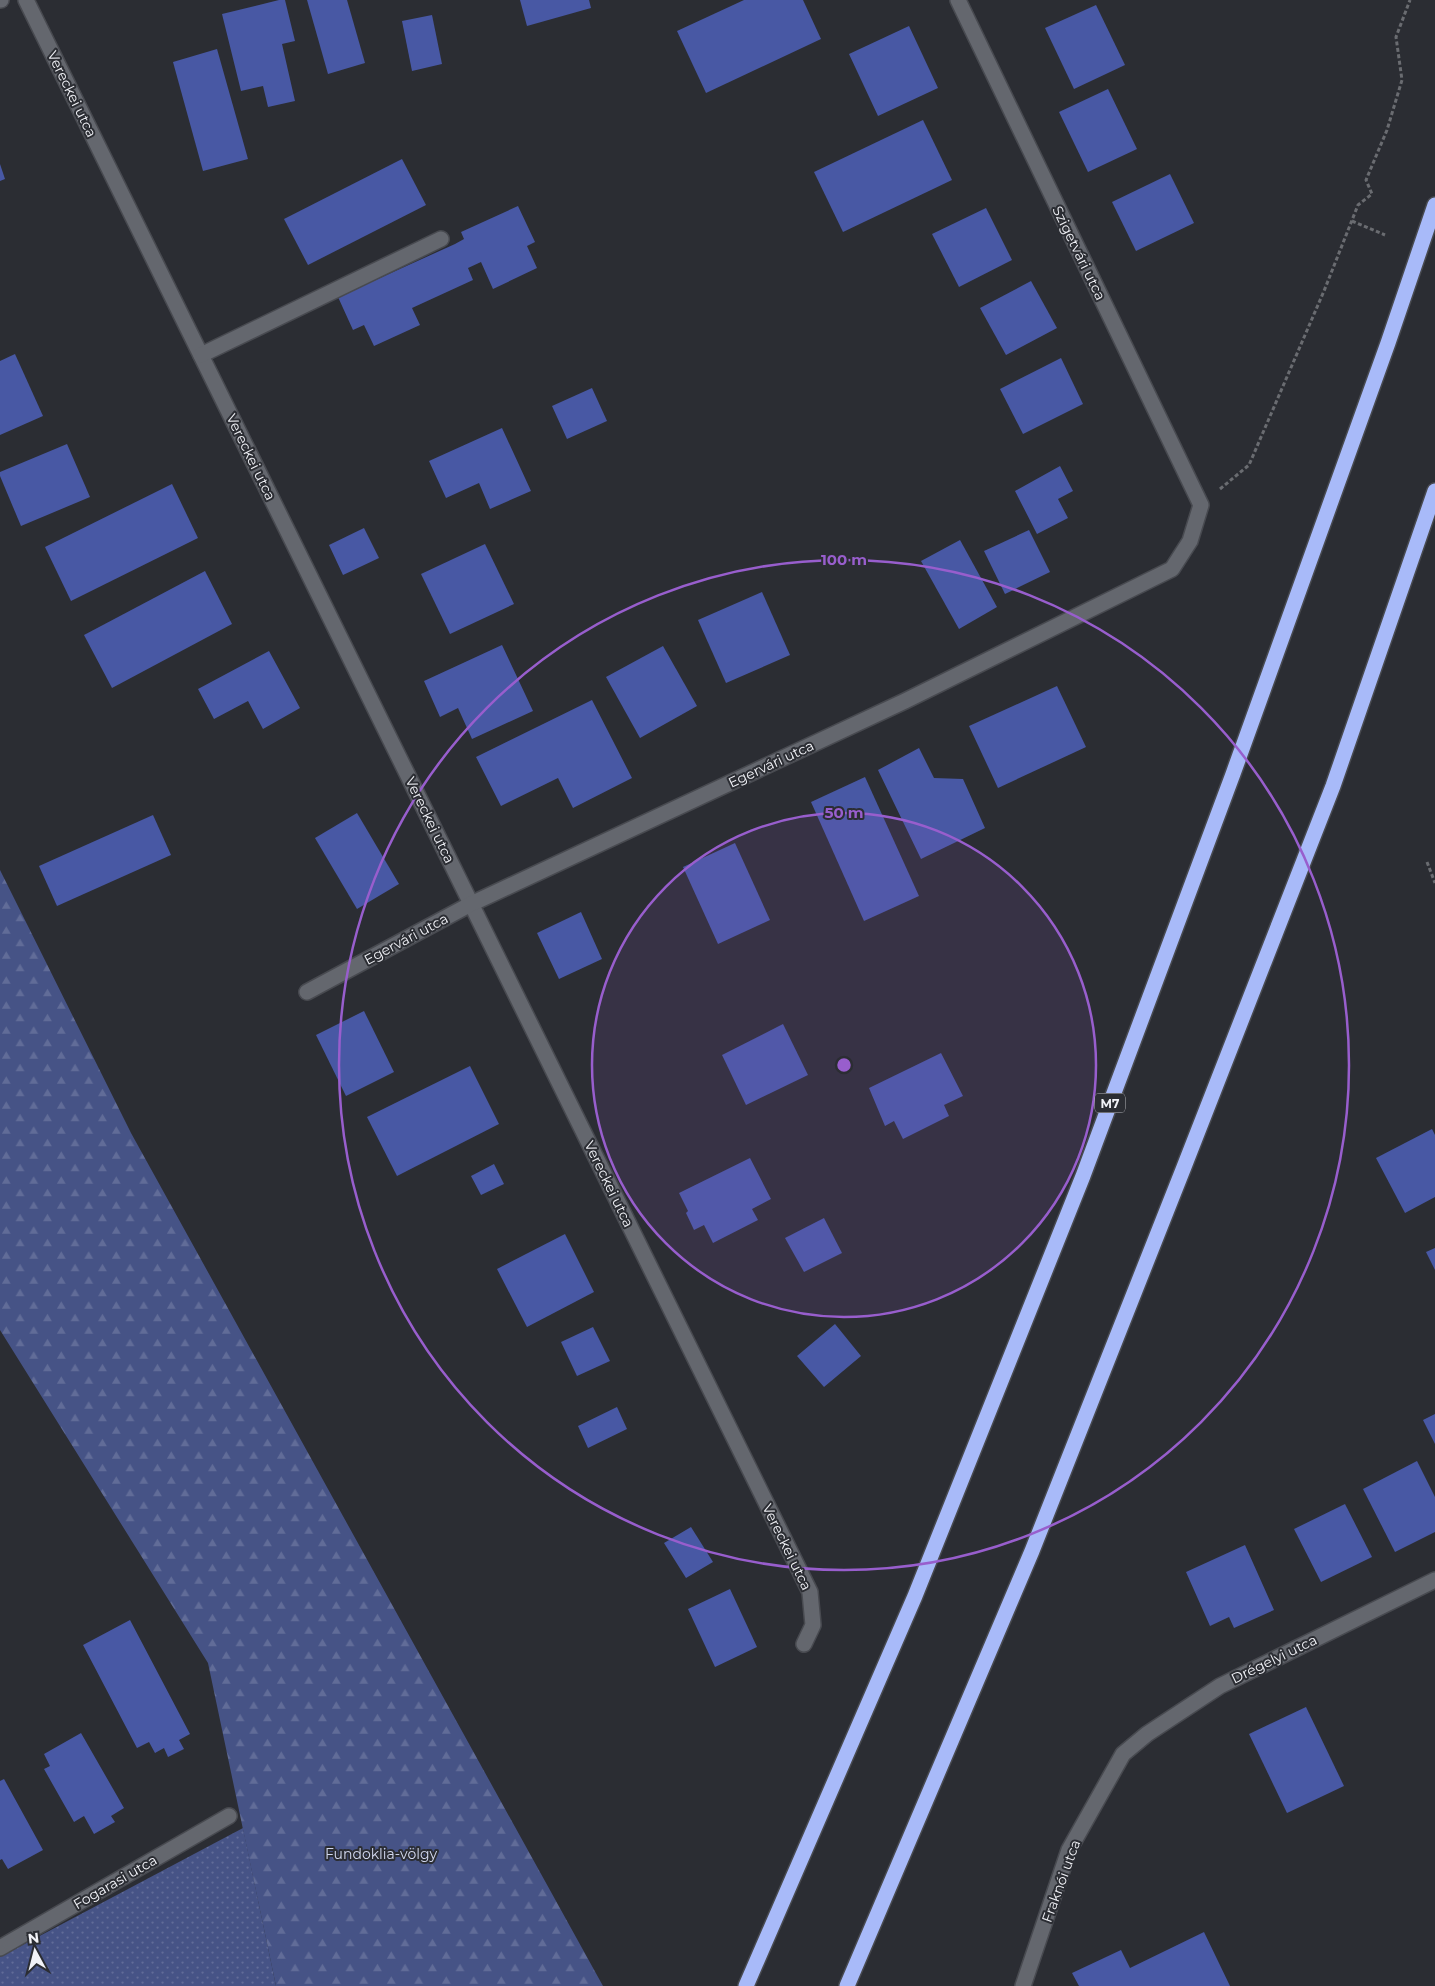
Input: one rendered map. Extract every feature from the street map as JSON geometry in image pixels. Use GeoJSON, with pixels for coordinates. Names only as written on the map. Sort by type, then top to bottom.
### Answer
{"type":"FeatureCollection","features":[{"type":"Feature","properties":{"kind":"highway","name":"M7"},"geometry":{"type":"LineString","coordinates":[[746,1986],[915,1596],[1083,1176],[1233,774],[1388,343],[1435,205]]}},
{"type":"Feature","properties":{"kind":"highway"},"geometry":{"type":"LineString","coordinates":[[847,1986],[1032,1551],[1173,1195],[1333,786],[1435,491]]}},
{"type":"Feature","properties":{"kind":"street","name":"Vereckei utca"},"geometry":{"type":"LineString","coordinates":[[26,0],[810,1592],[813,1625],[804,1644]]}},
{"type":"Feature","properties":{"kind":"street","name":"Szigetvári utca"},"geometry":{"type":"LineString","coordinates":[[958,0],[1201,505]]}},
{"type":"Feature","properties":{"kind":"street"},"geometry":{"type":"LineString","coordinates":[[200,355],[441,239]]}},
{"type":"Feature","properties":{"kind":"street","name":"Egervári utca"},"geometry":{"type":"LineString","coordinates":[[307,992],[471,904],[905,701],[1172,569],[1190,541],[1201,505]]}},
{"type":"Feature","properties":{"kind":"street","name":"Drégelyi utca"},"geometry":{"type":"LineString","coordinates":[[1123,1754],[1146,1734],[1220,1686],[1435,1580]]}},
{"type":"Feature","properties":{"kind":"street","name":"Fraknói utca"},"geometry":{"type":"LineString","coordinates":[[1028,1983],[1069,1850],[1123,1754]]}},
{"type":"Feature","properties":{"kind":"street","name":"Fogarasi utca"},"geometry":{"type":"LineString","coordinates":[[0,1948],[229,1816]]}},
{"type":"Feature","properties":{"kind":"path"},"geometry":{"type":"LineString","coordinates":[[1201,505],[1249,465],[1324,291],[1358,205],[1372,194],[1366,180],[1387,130],[1402,80],[1396,37],[1410,0]]}},
{"type":"Feature","properties":{"kind":"path"},"geometry":{"type":"LineString","coordinates":[[1352,221],[1385,235]]}},
{"type":"Feature","properties":{"kind":"path"},"geometry":{"type":"LineString","coordinates":[[1427,862],[1435,883]]}},
{"type":"Feature","properties":{"kind":"green space","name":"Fundoklia-völgy"},"geometry":{"type":"Polygon","coordinates":[[[0,870],[131,1133],[603,1986],[276,1986],[208,1663],[0,1330],[0,870]]]}},
{"type":"Feature","properties":{"kind":"green space"},"geometry":{"type":"Polygon","coordinates":[[[243,1828],[276,1986],[0,1986],[0,1957],[243,1828]]]}},
{"type":"Feature","properties":{"kind":"building"},"geometry":{"type":"Polygon","coordinates":[[[285,0],[295,41],[282,44],[295,101],[268,107],[263,86],[241,91],[222,14],[285,0]]]}},
{"type":"Feature","properties":{"kind":"building"},"geometry":{"type":"Polygon","coordinates":[[[307,0],[347,0],[365,63],[328,74],[307,0]]]}},
{"type":"Feature","properties":{"kind":"building"},"geometry":{"type":"Polygon","coordinates":[[[520,0],[589,0],[591,8],[527,26],[520,0]]]}},
{"type":"Feature","properties":{"kind":"building"},"geometry":{"type":"Polygon","coordinates":[[[744,0],[803,0],[821,39],[706,93],[677,31],[744,0]]]}},
{"type":"Feature","properties":{"kind":"building"},"geometry":{"type":"Polygon","coordinates":[[[1096,5],[1125,65],[1074,89],[1045,28],[1096,5]]]}},
{"type":"Feature","properties":{"kind":"building"},"geometry":{"type":"Polygon","coordinates":[[[432,15],[442,64],[412,71],[402,21],[432,15]]]}},
{"type":"Feature","properties":{"kind":"building"},"geometry":{"type":"Polygon","coordinates":[[[909,26],[938,88],[878,116],[849,54],[909,26]]]}},
{"type":"Feature","properties":{"kind":"building"},"geometry":{"type":"Polygon","coordinates":[[[217,49],[248,159],[203,171],[173,62],[217,49]]]}},
{"type":"Feature","properties":{"kind":"building"},"geometry":{"type":"Polygon","coordinates":[[[1108,89],[1137,149],[1088,172],[1059,112],[1108,89]]]}},
{"type":"Feature","properties":{"kind":"building"},"geometry":{"type":"Polygon","coordinates":[[[923,120],[952,180],[843,232],[814,172],[923,120]]]}},
{"type":"Feature","properties":{"kind":"building"},"geometry":{"type":"Polygon","coordinates":[[[402,159],[426,205],[308,265],[284,219],[402,159]]]}},
{"type":"Feature","properties":{"kind":"building"},"geometry":{"type":"Polygon","coordinates":[[[0,164],[5,179],[0,181],[0,164]]]}},
{"type":"Feature","properties":{"kind":"building"},"geometry":{"type":"Polygon","coordinates":[[[1170,174],[1194,223],[1136,251],[1112,202],[1170,174]]]}},
{"type":"Feature","properties":{"kind":"building"},"geometry":{"type":"Polygon","coordinates":[[[518,206],[535,242],[527,246],[537,268],[493,289],[481,262],[468,268],[473,280],[412,308],[420,325],[374,346],[364,325],[353,330],[338,297],[455,244],[464,239],[461,232],[518,206]]]}},
{"type":"Feature","properties":{"kind":"building"},"geometry":{"type":"Polygon","coordinates":[[[986,208],[1012,260],[959,287],[932,234],[986,208]]]}},
{"type":"Feature","properties":{"kind":"building"},"geometry":{"type":"Polygon","coordinates":[[[1031,281],[1057,328],[1006,355],[980,308],[1031,281]]]}},
{"type":"Feature","properties":{"kind":"building"},"geometry":{"type":"Polygon","coordinates":[[[15,354],[43,416],[0,435],[0,361],[15,354]]]}},
{"type":"Feature","properties":{"kind":"building"},"geometry":{"type":"Polygon","coordinates":[[[1061,358],[1083,404],[1023,434],[1000,389],[1061,358]]]}},
{"type":"Feature","properties":{"kind":"building"},"geometry":{"type":"Polygon","coordinates":[[[592,388],[607,421],[567,439],[552,406],[592,388]]]}},
{"type":"Feature","properties":{"kind":"building"},"geometry":{"type":"Polygon","coordinates":[[[502,428],[531,491],[490,509],[479,483],[446,498],[429,461],[502,428]]]}},
{"type":"Feature","properties":{"kind":"building"},"geometry":{"type":"Polygon","coordinates":[[[67,444],[90,497],[21,526],[0,472],[67,444]]]}},
{"type":"Feature","properties":{"kind":"building"},"geometry":{"type":"Polygon","coordinates":[[[1060,466],[1073,491],[1058,499],[1068,518],[1037,534],[1015,491],[1060,466]]]}},
{"type":"Feature","properties":{"kind":"building"},"geometry":{"type":"Polygon","coordinates":[[[172,484],[198,538],[71,601],[45,547],[172,484]]]}},
{"type":"Feature","properties":{"kind":"building"},"geometry":{"type":"Polygon","coordinates":[[[364,528],[379,558],[343,575],[329,545],[364,528]]]}},
{"type":"Feature","properties":{"kind":"building"},"geometry":{"type":"Polygon","coordinates":[[[1029,530],[1050,572],[1005,594],[984,551],[1029,530]]]}},
{"type":"Feature","properties":{"kind":"building"},"geometry":{"type":"Polygon","coordinates":[[[960,540],[997,607],[959,629],[921,561],[960,540]]]}},
{"type":"Feature","properties":{"kind":"building"},"geometry":{"type":"Polygon","coordinates":[[[485,544],[514,604],[450,634],[421,574],[485,544]]]}},
{"type":"Feature","properties":{"kind":"building"},"geometry":{"type":"Polygon","coordinates":[[[205,571],[232,624],[112,688],[84,635],[205,571]]]}},
{"type":"Feature","properties":{"kind":"building"},"geometry":{"type":"Polygon","coordinates":[[[762,592],[790,655],[726,683],[698,620],[762,592]]]}},
{"type":"Feature","properties":{"kind":"building"},"geometry":{"type":"Polygon","coordinates":[[[502,645],[533,711],[472,739],[458,708],[440,717],[424,681],[502,645]]]}},
{"type":"Feature","properties":{"kind":"building"},"geometry":{"type":"Polygon","coordinates":[[[663,646],[697,706],[640,738],[606,677],[663,646]]]}},
{"type":"Feature","properties":{"kind":"building"},"geometry":{"type":"Polygon","coordinates":[[[269,651],[300,708],[263,729],[248,701],[214,719],[198,689],[269,651]]]}},
{"type":"Feature","properties":{"kind":"building"},"geometry":{"type":"Polygon","coordinates":[[[1057,686],[1086,747],[998,788],[969,726],[1057,686]]]}},
{"type":"Feature","properties":{"kind":"building"},"geometry":{"type":"Polygon","coordinates":[[[592,700],[632,778],[573,808],[558,778],[501,806],[476,757],[592,700]]]}},
{"type":"Feature","properties":{"kind":"building"},"geometry":{"type":"Polygon","coordinates":[[[919,748],[934,778],[963,779],[985,828],[921,859],[878,770],[919,748]]]}},
{"type":"Feature","properties":{"kind":"building"},"geometry":{"type":"Polygon","coordinates":[[[865,777],[919,896],[864,921],[811,802],[865,777]]]}},
{"type":"Feature","properties":{"kind":"building"},"geometry":{"type":"Polygon","coordinates":[[[357,813],[399,884],[357,909],[315,838],[357,813]]]}},
{"type":"Feature","properties":{"kind":"building"},"geometry":{"type":"Polygon","coordinates":[[[153,815],[171,855],[57,906],[39,866],[153,815]]]}},
{"type":"Feature","properties":{"kind":"building"},"geometry":{"type":"Polygon","coordinates":[[[735,843],[770,920],[718,944],[683,867],[735,843]]]}},
{"type":"Feature","properties":{"kind":"building"},"geometry":{"type":"Polygon","coordinates":[[[581,912],[602,959],[559,979],[537,933],[581,912]]]}},
{"type":"Feature","properties":{"kind":"building"},"geometry":{"type":"Polygon","coordinates":[[[364,1011],[394,1072],[346,1096],[316,1035],[364,1011]]]}},
{"type":"Feature","properties":{"kind":"building"},"geometry":{"type":"Polygon","coordinates":[[[783,1024],[808,1075],[746,1105],[722,1055],[783,1024]]]}},
{"type":"Feature","properties":{"kind":"building"},"geometry":{"type":"Polygon","coordinates":[[[941,1053],[963,1096],[944,1105],[949,1116],[903,1139],[894,1121],[885,1126],[869,1088],[941,1053]]]}},
{"type":"Feature","properties":{"kind":"building"},"geometry":{"type":"Polygon","coordinates":[[[470,1066],[499,1124],[397,1176],[367,1117],[470,1066]]]}},
{"type":"Feature","properties":{"kind":"building"},"geometry":{"type":"Polygon","coordinates":[[[1432,1129],[1435,1135],[1435,1197],[1405,1213],[1376,1158],[1432,1129]]]}},
{"type":"Feature","properties":{"kind":"building"},"geometry":{"type":"Polygon","coordinates":[[[750,1158],[771,1199],[752,1209],[758,1220],[713,1243],[704,1225],[694,1230],[686,1213],[688,1211],[679,1193],[750,1158]]]}},
{"type":"Feature","properties":{"kind":"building"},"geometry":{"type":"Polygon","coordinates":[[[494,1164],[504,1184],[481,1195],[471,1176],[494,1164]]]}},
{"type":"Feature","properties":{"kind":"building"},"geometry":{"type":"Polygon","coordinates":[[[824,1218],[842,1253],[804,1272],[785,1238],[824,1218]]]}},
{"type":"Feature","properties":{"kind":"building"},"geometry":{"type":"Polygon","coordinates":[[[565,1234],[594,1292],[527,1327],[497,1269],[565,1234]]]}},
{"type":"Feature","properties":{"kind":"building"},"geometry":{"type":"Polygon","coordinates":[[[1435,1248],[1435,1270],[1426,1252],[1435,1248]]]}},
{"type":"Feature","properties":{"kind":"building"},"geometry":{"type":"Polygon","coordinates":[[[835,1324],[861,1356],[824,1387],[797,1356],[835,1324]]]}},
{"type":"Feature","properties":{"kind":"building"},"geometry":{"type":"Polygon","coordinates":[[[593,1327],[610,1361],[577,1376],[561,1342],[593,1327]]]}},
{"type":"Feature","properties":{"kind":"building"},"geometry":{"type":"Polygon","coordinates":[[[617,1407],[627,1429],[588,1448],[578,1426],[617,1407]]]}},
{"type":"Feature","properties":{"kind":"building"},"geometry":{"type":"Polygon","coordinates":[[[1435,1414],[1435,1444],[1423,1420],[1435,1414]]]}},
{"type":"Feature","properties":{"kind":"building"},"geometry":{"type":"Polygon","coordinates":[[[1417,1461],[1435,1497],[1435,1532],[1395,1552],[1363,1489],[1417,1461]]]}},
{"type":"Feature","properties":{"kind":"building"},"geometry":{"type":"Polygon","coordinates":[[[1345,1504],[1372,1557],[1321,1582],[1294,1529],[1345,1504]]]}},
{"type":"Feature","properties":{"kind":"building"},"geometry":{"type":"Polygon","coordinates":[[[691,1527],[713,1562],[686,1578],[664,1543],[691,1527]]]}},
{"type":"Feature","properties":{"kind":"building"},"geometry":{"type":"Polygon","coordinates":[[[1245,1545],[1274,1610],[1234,1628],[1229,1617],[1210,1626],[1186,1572],[1245,1545]]]}},
{"type":"Feature","properties":{"kind":"building"},"geometry":{"type":"Polygon","coordinates":[[[730,1589],[757,1647],[715,1667],[688,1609],[730,1589]]]}},
{"type":"Feature","properties":{"kind":"building"},"geometry":{"type":"Polygon","coordinates":[[[130,1620],[190,1734],[179,1740],[184,1749],[168,1757],[164,1748],[155,1753],[149,1742],[137,1748],[83,1645],[130,1620]]]}},
{"type":"Feature","properties":{"kind":"building"},"geometry":{"type":"Polygon","coordinates":[[[1306,1707],[1344,1786],[1287,1813],[1249,1734],[1306,1707]]]}},
{"type":"Feature","properties":{"kind":"building"},"geometry":{"type":"Polygon","coordinates":[[[81,1733],[124,1808],[111,1816],[115,1822],[94,1834],[84,1816],[74,1822],[44,1769],[50,1766],[44,1754],[81,1733]]]}},
{"type":"Feature","properties":{"kind":"building"},"geometry":{"type":"Polygon","coordinates":[[[4,1779],[43,1850],[8,1869],[2,1859],[0,1860],[0,1781],[4,1779]]]}},
{"type":"Feature","properties":{"kind":"building"},"geometry":{"type":"Polygon","coordinates":[[[1204,1932],[1230,1986],[1079,1986],[1072,1973],[1121,1950],[1130,1968],[1204,1932]]]}}]}
